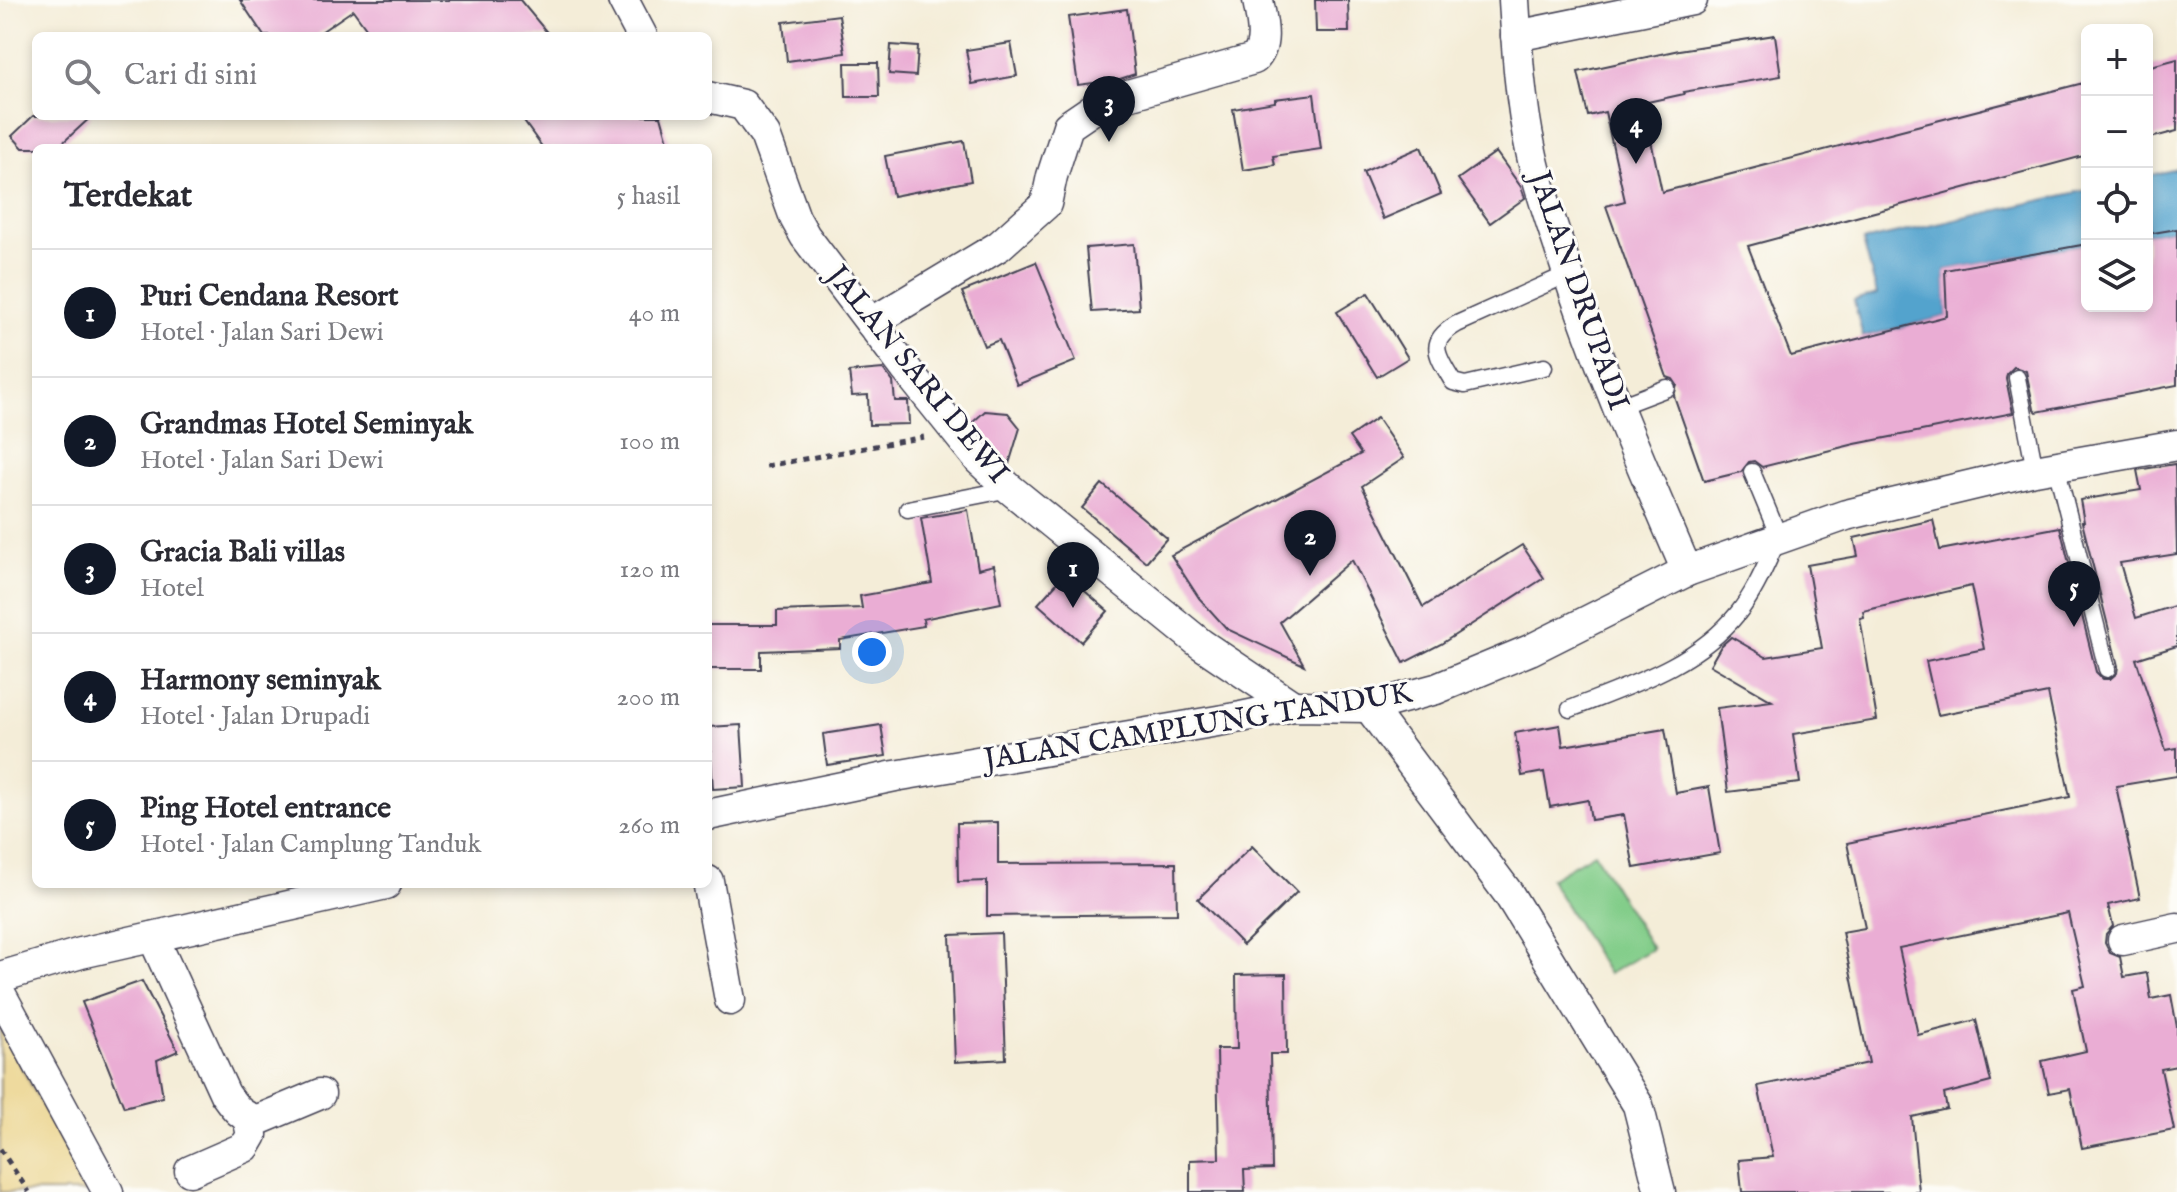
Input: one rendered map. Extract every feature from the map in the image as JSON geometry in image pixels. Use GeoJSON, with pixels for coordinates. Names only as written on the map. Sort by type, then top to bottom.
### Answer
{"type":"FeatureCollection","features":[{"type":"Feature","properties":{"kind":"street"},"geometry":{"type":"LineString","coordinates":[[623,0],[640,32]]}},
{"type":"Feature","properties":{"kind":"street"},"geometry":{"type":"LineString","coordinates":[[871,323],[999,246],[1046,204],[1068,126],[1093,109],[1128,95],[1254,59],[1262,51],[1263,42],[1258,0]]}},
{"type":"Feature","properties":{"kind":"street","name":"JALAN DRUPADI"},"geometry":{"type":"LineString","coordinates":[[1514,0],[1521,94],[1531,153],[1568,274],[1617,407],[1687,571]]}},
{"type":"Feature","properties":{"kind":"street"},"geometry":{"type":"LineString","coordinates":[[1516,36],[1692,0]]}},
{"type":"Feature","properties":{"kind":"street","name":"JALAN SARI DEWI"},"geometry":{"type":"LineString","coordinates":[[712,98],[743,105],[765,135],[795,218],[805,236],[979,460],[1010,489],[1201,644],[1293,706]]}},
{"type":"Feature","properties":{"kind":"street","name":"JALAN CAMPLUNG TANDUK"},"geometry":{"type":"LineString","coordinates":[[712,814],[895,776],[1293,706],[1369,707],[1436,689],[1530,650],[1687,571],[1846,515],[2046,468],[2177,445]]}},
{"type":"Feature","properties":{"kind":"street"},"geometry":{"type":"LineString","coordinates":[[1369,707],[1508,893],[1638,1105],[1660,1192]]}},
{"type":"Feature","properties":{"kind":"street"},"geometry":{"type":"LineString","coordinates":[[0,977],[81,953],[368,888]]}},
{"type":"Feature","properties":{"kind":"street"},"geometry":{"type":"LineString","coordinates":[[709,888],[730,1000]]}},
{"type":"Feature","properties":{"kind":"street"},"geometry":{"type":"LineString","coordinates":[[2123,940],[2177,928]]}},
{"type":"Feature","properties":{"kind":"street"},"geometry":{"type":"LineString","coordinates":[[153,937],[225,1094],[237,1112],[258,1120],[320,1094]]}},
{"type":"Feature","properties":{"kind":"street"},"geometry":{"type":"LineString","coordinates":[[0,993],[108,1192]]}},
{"type":"Feature","properties":{"kind":"street"},"geometry":{"type":"LineString","coordinates":[[190,1171],[245,1147],[252,1135],[248,1118]]}},
{"type":"Feature","properties":{"kind":"lane"},"geometry":{"type":"LineString","coordinates":[[1544,367],[1465,385],[1453,382],[1439,359],[1436,342],[1441,333],[1457,324],[1568,274]]}},
{"type":"Feature","properties":{"kind":"lane"},"geometry":{"type":"LineString","coordinates":[[2017,378],[2107,669]]}},
{"type":"Feature","properties":{"kind":"lane"},"geometry":{"type":"LineString","coordinates":[[1617,407],[1667,388]]}},
{"type":"Feature","properties":{"kind":"lane"},"geometry":{"type":"LineString","coordinates":[[1570,709],[1669,670],[1718,634],[1740,611],[1779,537],[1752,472]]}},
{"type":"Feature","properties":{"kind":"lane"},"geometry":{"type":"LineString","coordinates":[[908,509],[1010,489]]}},
{"type":"Feature","properties":{"kind":"path"},"geometry":{"type":"LineString","coordinates":[[766,466],[956,430]]}},
{"type":"Feature","properties":{"kind":"path"},"geometry":{"type":"LineString","coordinates":[[0,1149],[29,1192]]}},
{"type":"Feature","properties":{"kind":"green space"},"geometry":{"type":"Polygon","coordinates":[[[1594,853],[1652,949],[1608,974],[1550,879],[1594,853]]]}},
{"type":"Feature","properties":{"kind":"sand"},"geometry":{"type":"Polygon","coordinates":[[[0,1027],[73,1163],[93,1192],[0,1192],[0,1027]]]}},
{"type":"Feature","properties":{"kind":"water"},"geometry":{"type":"Polygon","coordinates":[[[2177,169],[2177,229],[2153,233],[2153,175],[2177,169]]]}},
{"type":"Feature","properties":{"kind":"water"},"geometry":{"type":"Polygon","coordinates":[[[2081,191],[2081,245],[1945,270],[1947,316],[1863,337],[1854,301],[1877,294],[1863,241],[2081,191]]]}},
{"type":"Feature","properties":{"kind":"building"},"geometry":{"type":"Polygon","coordinates":[[[240,0],[520,0],[547,32],[369,32],[353,10],[321,32],[261,32],[240,0]]]}},
{"type":"Feature","properties":{"kind":"building"},"geometry":{"type":"Polygon","coordinates":[[[1315,0],[1348,0],[1349,32],[1316,32],[1315,0]]]}},
{"type":"Feature","properties":{"kind":"building"},"geometry":{"type":"Polygon","coordinates":[[[1127,9],[1135,74],[1117,80],[1078,85],[1068,17],[1127,9]]]}},
{"type":"Feature","properties":{"kind":"building"},"geometry":{"type":"Polygon","coordinates":[[[839,15],[845,53],[787,61],[783,22],[839,15]]]}},
{"type":"Feature","properties":{"kind":"building"},"geometry":{"type":"Polygon","coordinates":[[[1775,35],[1781,76],[1683,92],[1643,103],[1662,192],[2081,84],[2081,157],[1748,246],[1791,356],[1947,316],[1945,270],[2081,245],[2081,312],[2153,312],[2153,233],[2177,229],[2177,385],[2037,412],[2026,371],[2014,367],[2006,379],[2013,413],[1855,444],[1762,467],[1754,461],[1749,462],[1741,472],[1704,481],[1674,396],[1677,385],[1667,377],[1606,206],[1625,201],[1605,112],[1588,116],[1578,72],[1679,50],[1775,35]]]}},
{"type":"Feature","properties":{"kind":"building"},"geometry":{"type":"Polygon","coordinates":[[[1011,43],[1017,76],[972,84],[966,50],[1011,43]]]}},
{"type":"Feature","properties":{"kind":"building"},"geometry":{"type":"Polygon","coordinates":[[[891,45],[918,47],[916,76],[889,74],[891,45]]]}},
{"type":"Feature","properties":{"kind":"building"},"geometry":{"type":"Polygon","coordinates":[[[2177,59],[2177,131],[2153,137],[2153,96],[2153,65],[2177,59]]]}},
{"type":"Feature","properties":{"kind":"building"},"geometry":{"type":"Polygon","coordinates":[[[845,63],[878,63],[879,97],[846,97],[845,63]]]}},
{"type":"Feature","properties":{"kind":"building"},"geometry":{"type":"Polygon","coordinates":[[[1314,94],[1321,149],[1273,156],[1275,165],[1243,170],[1233,109],[1314,94]]]}},
{"type":"Feature","properties":{"kind":"building"},"geometry":{"type":"Polygon","coordinates":[[[32,117],[32,120],[88,120],[61,144],[32,144],[32,148],[23,148],[12,136],[32,117]]]}},
{"type":"Feature","properties":{"kind":"building"},"geometry":{"type":"Polygon","coordinates":[[[523,120],[662,120],[669,144],[540,144],[523,120]]]}},
{"type":"Feature","properties":{"kind":"building"},"geometry":{"type":"Polygon","coordinates":[[[964,141],[971,181],[893,196],[885,156],[964,141]]]}},
{"type":"Feature","properties":{"kind":"building"},"geometry":{"type":"Polygon","coordinates":[[[1421,147],[1441,194],[1383,219],[1363,172],[1421,147]]]}},
{"type":"Feature","properties":{"kind":"building"},"geometry":{"type":"Polygon","coordinates":[[[1496,152],[1521,187],[1525,198],[1490,223],[1458,179],[1496,152]]]}},
{"type":"Feature","properties":{"kind":"building"},"geometry":{"type":"Polygon","coordinates":[[[1134,244],[1139,309],[1092,312],[1086,248],[1134,244]]]}},
{"type":"Feature","properties":{"kind":"building"},"geometry":{"type":"Polygon","coordinates":[[[1036,262],[1076,361],[1017,385],[999,340],[984,346],[962,292],[1036,262]]]}},
{"type":"Feature","properties":{"kind":"building"},"geometry":{"type":"Polygon","coordinates":[[[1368,293],[1408,358],[1377,377],[1337,312],[1368,293]]]}},
{"type":"Feature","properties":{"kind":"building"},"geometry":{"type":"Polygon","coordinates":[[[883,369],[893,382],[895,401],[908,401],[909,424],[869,425],[868,395],[852,396],[849,372],[883,369]]]}},
{"type":"Feature","properties":{"kind":"building"},"geometry":{"type":"Polygon","coordinates":[[[985,411],[1008,413],[1020,428],[1009,464],[972,423],[985,411]]]}},
{"type":"Feature","properties":{"kind":"building"},"geometry":{"type":"Polygon","coordinates":[[[1377,418],[1404,458],[1362,486],[1423,607],[1522,545],[1544,578],[1441,644],[1404,663],[1352,560],[1280,622],[1304,665],[1227,629],[1199,598],[1171,555],[1361,454],[1349,437],[1377,418]]]}},
{"type":"Feature","properties":{"kind":"building"},"geometry":{"type":"Polygon","coordinates":[[[2175,464],[2177,554],[2120,563],[2136,618],[2177,605],[2177,646],[2136,659],[2166,750],[2177,748],[2177,776],[2116,786],[2140,898],[2108,905],[2113,926],[2106,934],[2105,943],[2110,953],[2120,957],[2124,977],[2147,973],[2151,999],[2171,995],[2177,1027],[2177,1066],[2161,1069],[2174,1130],[2082,1148],[2070,1089],[2049,1093],[2042,1061],[2086,1051],[2073,989],[2085,986],[2068,913],[1899,948],[1918,1035],[1976,1020],[1991,1082],[1944,1094],[1947,1109],[1912,1117],[1919,1192],[1742,1192],[1739,1160],[1773,1157],[1758,1086],[1869,1063],[1842,932],[1865,928],[1847,843],[2070,797],[2048,693],[1938,715],[1926,661],[1984,649],[1971,586],[1863,611],[1864,617],[1860,618],[1877,720],[1793,734],[1800,783],[1728,792],[1717,708],[1772,701],[1710,665],[1721,646],[1731,637],[1766,657],[1822,648],[1807,565],[1858,556],[1854,538],[1933,520],[1940,550],[2060,527],[2096,672],[2103,679],[2110,679],[2117,673],[2118,666],[2082,522],[2080,500],[2141,490],[2137,470],[2175,464]]]}},
{"type":"Feature","properties":{"kind":"building"},"geometry":{"type":"Polygon","coordinates":[[[1102,484],[1167,538],[1146,562],[1082,508],[1102,484]]]}},
{"type":"Feature","properties":{"kind":"building"},"geometry":{"type":"Polygon","coordinates":[[[968,510],[978,569],[994,565],[1001,603],[923,619],[924,626],[840,640],[840,648],[761,651],[761,669],[712,669],[712,625],[777,625],[777,611],[862,608],[860,596],[932,583],[921,518],[968,510]]]}},
{"type":"Feature","properties":{"kind":"building"},"geometry":{"type":"Polygon","coordinates":[[[1065,574],[1108,611],[1081,642],[1038,604],[1065,574]]]}},
{"type":"Feature","properties":{"kind":"building"},"geometry":{"type":"Polygon","coordinates":[[[741,725],[745,787],[713,789],[712,727],[741,725]]]}},
{"type":"Feature","properties":{"kind":"building"},"geometry":{"type":"Polygon","coordinates":[[[881,725],[886,756],[827,765],[823,734],[881,725]]]}},
{"type":"Feature","properties":{"kind":"building"},"geometry":{"type":"Polygon","coordinates":[[[1560,725],[1563,746],[1665,729],[1676,793],[1709,787],[1720,853],[1634,868],[1624,815],[1591,820],[1588,800],[1550,807],[1544,772],[1522,776],[1515,733],[1560,725]]]}},
{"type":"Feature","properties":{"kind":"building"},"geometry":{"type":"Polygon","coordinates":[[[998,822],[998,864],[1176,863],[1177,914],[987,916],[987,881],[958,882],[957,823],[998,822]]]}},
{"type":"Feature","properties":{"kind":"building"},"geometry":{"type":"Polygon","coordinates":[[[1252,846],[1297,892],[1243,945],[1198,899],[1252,846]]]}},
{"type":"Feature","properties":{"kind":"building"},"geometry":{"type":"Polygon","coordinates":[[[1001,933],[1006,1059],[955,1062],[950,935],[1001,933]]]}},
{"type":"Feature","properties":{"kind":"building"},"geometry":{"type":"Polygon","coordinates":[[[1286,974],[1287,1054],[1270,1054],[1272,1169],[1244,1170],[1245,1192],[1190,1192],[1190,1160],[1219,1159],[1217,1049],[1237,1049],[1236,975],[1286,974]]]}},
{"type":"Feature","properties":{"kind":"building"},"geometry":{"type":"Polygon","coordinates":[[[142,981],[178,1051],[157,1060],[163,1097],[124,1107],[82,1002],[142,981]]]}},
{"type":"Feature","properties":{"kind":"place","name":"Gracia Bali villas"},"geometry":{"type":"Point","coordinates":[1109,142]}},
{"type":"Feature","properties":{"kind":"place","name":"Harmony seminyak"},"geometry":{"type":"Point","coordinates":[1636,164]}},
{"type":"Feature","properties":{"kind":"place","name":"Grandmas Hotel Seminyak"},"geometry":{"type":"Point","coordinates":[1310,576]}},
{"type":"Feature","properties":{"kind":"place","name":"Puri Cendana Resort"},"geometry":{"type":"Point","coordinates":[1073,608]}},
{"type":"Feature","properties":{"kind":"place","name":"Ping Hotel entrance"},"geometry":{"type":"Point","coordinates":[2074,627]}}]}
